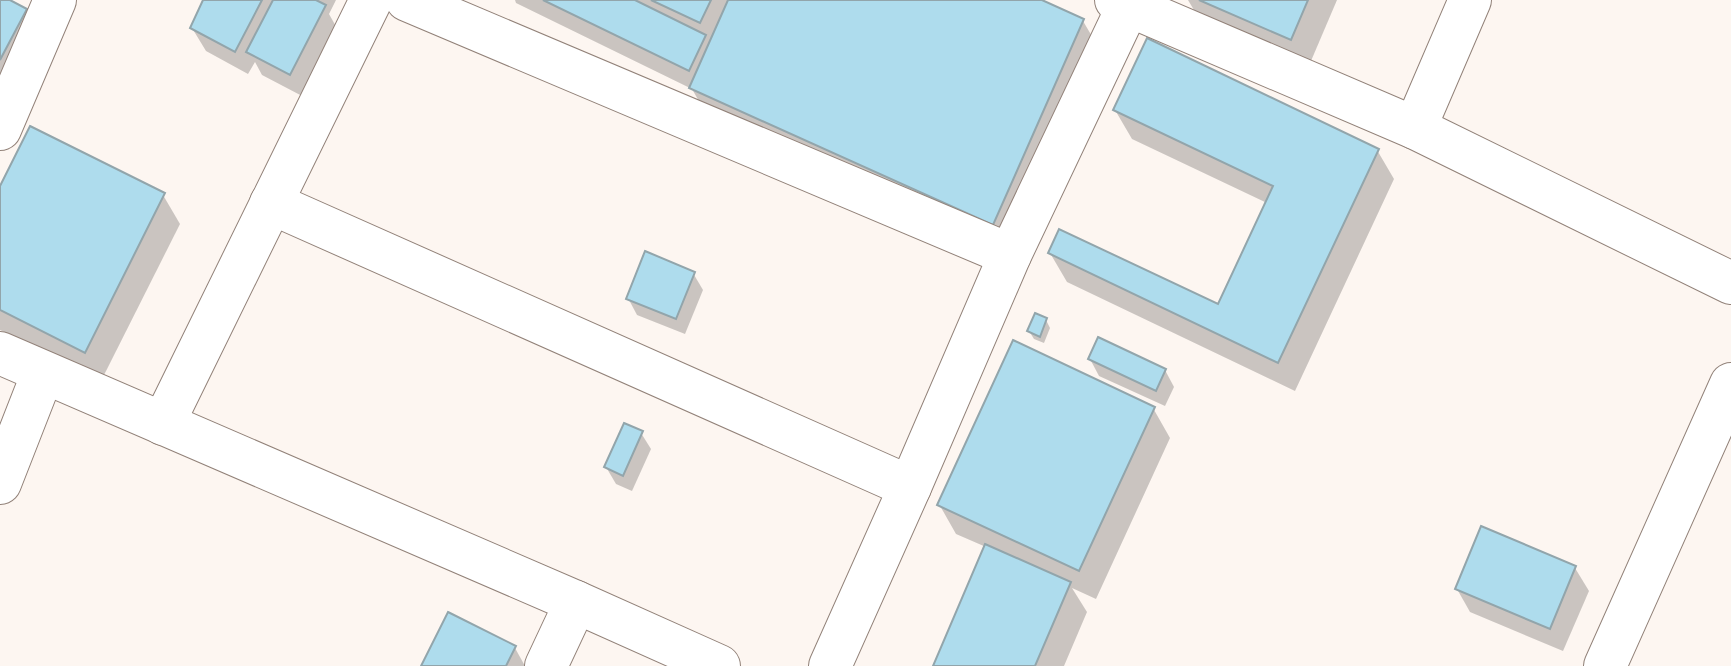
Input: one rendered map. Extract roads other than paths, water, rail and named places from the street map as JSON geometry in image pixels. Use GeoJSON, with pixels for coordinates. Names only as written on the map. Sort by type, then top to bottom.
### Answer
{"type":"FeatureCollection","features":[{"type":"Feature","properties":{"kind":"lane"},"geometry":{"type":"LineString","coordinates":[[0,129],[55,0]]}},
{"type":"Feature","properties":{"kind":"lane"},"geometry":{"type":"LineString","coordinates":[[163,424],[371,0]]}},
{"type":"Feature","properties":{"kind":"lane"},"geometry":{"type":"LineString","coordinates":[[407,0],[1010,255]]}},
{"type":"Feature","properties":{"kind":"lane"},"geometry":{"type":"LineString","coordinates":[[1415,128],[1470,0]]}},
{"type":"Feature","properties":{"kind":"lane"},"geometry":{"type":"LineString","coordinates":[[830,666],[1125,2],[1415,128],[1731,283]]}},
{"type":"Feature","properties":{"kind":"lane"},"geometry":{"type":"LineString","coordinates":[[271,203],[910,487]]}},
{"type":"Feature","properties":{"kind":"lane"},"geometry":{"type":"LineString","coordinates":[[0,353],[719,666]]}},
{"type":"Feature","properties":{"kind":"lane"},"geometry":{"type":"LineString","coordinates":[[0,483],[43,373]]}},
{"type":"Feature","properties":{"kind":"lane"},"geometry":{"type":"LineString","coordinates":[[1605,666],[1731,384]]}},
{"type":"Feature","properties":{"kind":"lane"},"geometry":{"type":"LineString","coordinates":[[546,666],[576,602]]}}]}
